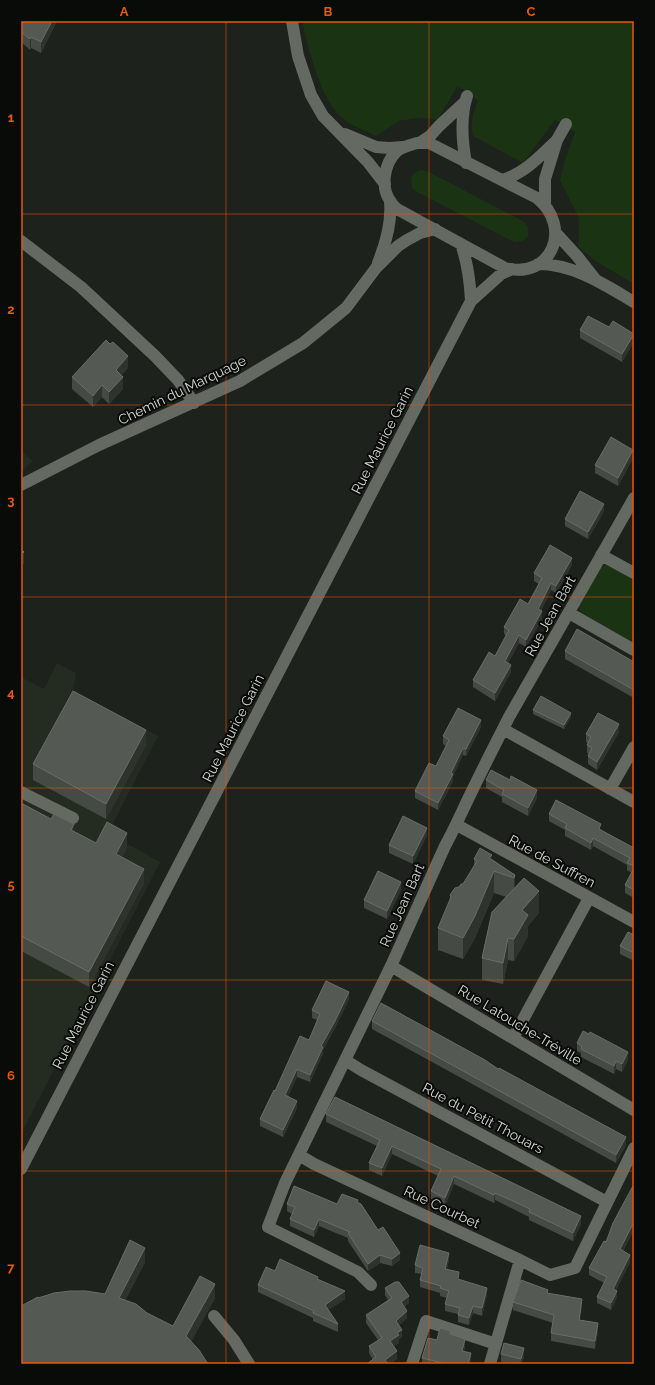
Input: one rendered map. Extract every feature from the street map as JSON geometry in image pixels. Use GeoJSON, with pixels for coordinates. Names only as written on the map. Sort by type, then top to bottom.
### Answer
{"type":"FeatureCollection","features":[{"type":"Feature","properties":{"kind":"street"},"geometry":{"type":"LineString","coordinates":[[292,21],[298,56],[311,95],[323,116],[368,162],[385,184]]}},
{"type":"Feature","properties":{"kind":"street"},"geometry":{"type":"LineString","coordinates":[[340,132],[376,147],[403,147],[421,142],[430,136],[466,99],[462,121],[466,163]]}},
{"type":"Feature","properties":{"kind":"street"},"geometry":{"type":"LineString","coordinates":[[538,264],[552,251],[555,242],[555,224],[545,204],[545,179],[557,140],[566,124]]}},
{"type":"Feature","properties":{"kind":"street"},"geometry":{"type":"LineString","coordinates":[[502,180],[514,177],[526,169],[557,140]]}},
{"type":"Feature","properties":{"kind":"street"},"geometry":{"type":"LineString","coordinates":[[421,142],[429,143],[537,198],[545,204]]}},
{"type":"Feature","properties":{"kind":"street"},"geometry":{"type":"LineString","coordinates":[[385,184],[388,164],[397,151],[403,147]]}},
{"type":"Feature","properties":{"kind":"street","name":"Chemin du Marquage"},"geometry":{"type":"LineString","coordinates":[[376,268],[384,248],[391,216],[390,202],[385,184]]}},
{"type":"Feature","properties":{"kind":"street"},"geometry":{"type":"LineString","coordinates":[[390,202],[398,209],[505,268],[521,269],[538,264],[550,264],[596,279],[634,302]]}},
{"type":"Feature","properties":{"kind":"street","name":"Chemin du Marquage"},"geometry":{"type":"LineString","coordinates":[[21,485],[99,446],[240,381],[303,343],[346,308],[376,268],[398,246],[420,234],[435,230]]}},
{"type":"Feature","properties":{"kind":"street"},"geometry":{"type":"LineString","coordinates":[[555,232],[596,279]]}},
{"type":"Feature","properties":{"kind":"street"},"geometry":{"type":"LineString","coordinates":[[21,241],[81,287],[155,356],[178,380],[194,403]]}},
{"type":"Feature","properties":{"kind":"street"},"geometry":{"type":"LineString","coordinates":[[461,244],[467,262],[471,301]]}},
{"type":"Feature","properties":{"kind":"street","name":"Rue Maurice Garin"},"geometry":{"type":"LineString","coordinates":[[21,1168],[471,301],[501,274],[512,269]]}},
{"type":"Feature","properties":{"kind":"street","name":"Rue Jean Bart"},"geometry":{"type":"LineString","coordinates":[[371,1285],[358,1272],[268,1227],[285,1183],[391,966],[445,846],[457,825],[462,811],[509,716],[634,498]]}},
{"type":"Feature","properties":{"kind":"street"},"geometry":{"type":"LineString","coordinates":[[601,555],[634,573]]}},
{"type":"Feature","properties":{"kind":"street"},"geometry":{"type":"LineString","coordinates":[[569,613],[634,650]]}},
{"type":"Feature","properties":{"kind":"street"},"geometry":{"type":"LineString","coordinates":[[503,729],[634,802]]}},
{"type":"Feature","properties":{"kind":"street"},"geometry":{"type":"LineString","coordinates":[[610,789],[634,747]]}},
{"type":"Feature","properties":{"kind":"street"},"geometry":{"type":"LineString","coordinates":[[21,792],[73,818]]}},
{"type":"Feature","properties":{"kind":"street","name":"Rue de Suffren"},"geometry":{"type":"LineString","coordinates":[[457,825],[634,922]]}},
{"type":"Feature","properties":{"kind":"street"},"geometry":{"type":"LineString","coordinates":[[513,1038],[589,898]]}},
{"type":"Feature","properties":{"kind":"street","name":"Rue Latouche-Tréville"},"geometry":{"type":"LineString","coordinates":[[391,966],[634,1110]]}},
{"type":"Feature","properties":{"kind":"street","name":"Rue du Petit Thouars"},"geometry":{"type":"LineString","coordinates":[[345,1060],[607,1202]]}},
{"type":"Feature","properties":{"kind":"street"},"geometry":{"type":"LineString","coordinates":[[607,1202],[634,1148]]}},
{"type":"Feature","properties":{"kind":"street","name":"Rue Courbet"},"geometry":{"type":"LineString","coordinates":[[299,1155],[314,1164],[550,1275],[575,1268],[607,1202]]}},
{"type":"Feature","properties":{"kind":"street"},"geometry":{"type":"LineString","coordinates":[[490,1364],[520,1260]]}},
{"type":"Feature","properties":{"kind":"street"},"geometry":{"type":"LineString","coordinates":[[214,1316],[234,1340],[250,1364]]}},
{"type":"Feature","properties":{"kind":"street"},"geometry":{"type":"LineString","coordinates":[[412,1364],[426,1321],[496,1344]]}},
{"type":"Feature","properties":{"kind":"shaded area"},"geometry":{"type":"Polygon","coordinates":[[[21,451],[33,461],[21,472],[21,451]]]}},
{"type":"Feature","properties":{"kind":"shaded area"},"geometry":{"type":"Polygon","coordinates":[[[57,663],[76,673],[73,690],[158,736],[108,833],[160,862],[21,1134],[21,677],[44,689],[57,663]]]}},
{"type":"Feature","properties":{"kind":"green space"},"geometry":{"type":"Polygon","coordinates":[[[302,21],[634,21],[634,284],[597,262],[578,247],[578,216],[560,180],[575,132],[555,120],[523,163],[473,136],[472,118],[478,101],[468,91],[457,87],[438,119],[416,118],[399,121],[376,136],[349,123],[334,109],[327,98],[316,72],[302,21]]]}},
{"type":"Feature","properties":{"kind":"green space"},"geometry":{"type":"Polygon","coordinates":[[[421,170],[429,172],[523,221],[528,228],[528,235],[519,242],[514,242],[417,192],[412,188],[411,178],[415,172],[421,170]]]}},
{"type":"Feature","properties":{"kind":"green space"},"geometry":{"type":"Polygon","coordinates":[[[608,564],[634,579],[634,646],[581,616],[579,607],[601,567],[608,564]]]}},
{"type":"Feature","properties":{"kind":"building"},"geometry":{"type":"Polygon","coordinates":[[[21,21],[52,21],[41,42],[31,37],[30,39],[21,32],[21,21]]]}},
{"type":"Feature","properties":{"kind":"building"},"geometry":{"type":"Polygon","coordinates":[[[588,316],[609,327],[613,321],[634,334],[622,354],[580,330],[588,316]]]}},
{"type":"Feature","properties":{"kind":"building"},"geometry":{"type":"Polygon","coordinates":[[[106,340],[110,344],[113,342],[128,356],[116,370],[123,377],[109,392],[102,385],[93,396],[72,377],[106,340]]]}},
{"type":"Feature","properties":{"kind":"building"},"geometry":{"type":"Polygon","coordinates":[[[611,437],[633,450],[618,478],[595,465],[611,437]]]}},
{"type":"Feature","properties":{"kind":"building"},"geometry":{"type":"Polygon","coordinates":[[[580,491],[604,504],[588,532],[565,519],[580,491]]]}},
{"type":"Feature","properties":{"kind":"building"},"geometry":{"type":"Polygon","coordinates":[[[550,545],[572,558],[556,586],[551,583],[538,609],[542,611],[526,640],[519,635],[505,661],[511,665],[495,693],[473,680],[489,652],[495,656],[509,630],[504,627],[520,599],[528,604],[542,578],[534,573],[550,545]]]}},
{"type":"Feature","properties":{"kind":"building"},"geometry":{"type":"Polygon","coordinates":[[[577,629],[634,662],[634,690],[565,651],[577,629]]]}},
{"type":"Feature","properties":{"kind":"building"},"geometry":{"type":"Polygon","coordinates":[[[73,691],[146,730],[106,804],[33,764],[73,691]]]}},
{"type":"Feature","properties":{"kind":"building"},"geometry":{"type":"Polygon","coordinates":[[[541,696],[571,713],[564,725],[533,710],[541,696]]]}},
{"type":"Feature","properties":{"kind":"building"},"geometry":{"type":"Polygon","coordinates":[[[458,708],[481,720],[466,749],[463,748],[451,773],[453,774],[438,803],[415,791],[429,763],[436,766],[449,740],[443,736],[458,708]]]}},
{"type":"Feature","properties":{"kind":"building"},"geometry":{"type":"Polygon","coordinates":[[[598,713],[619,724],[597,762],[588,756],[592,748],[587,745],[591,737],[586,734],[598,713]]]}},
{"type":"Feature","properties":{"kind":"building"},"geometry":{"type":"Polygon","coordinates":[[[491,770],[510,780],[511,776],[537,790],[528,808],[502,794],[504,790],[486,780],[491,770]]]}},
{"type":"Feature","properties":{"kind":"building"},"geometry":{"type":"Polygon","coordinates":[[[556,800],[601,824],[599,829],[634,848],[634,866],[627,863],[630,858],[593,838],[591,843],[565,828],[567,824],[549,814],[556,800]]]}},
{"type":"Feature","properties":{"kind":"building"},"geometry":{"type":"Polygon","coordinates":[[[21,803],[51,819],[54,814],[74,824],[71,830],[96,843],[107,822],[127,833],[116,854],[144,869],[89,972],[21,936],[21,803]]]}},
{"type":"Feature","properties":{"kind":"building"},"geometry":{"type":"Polygon","coordinates":[[[403,816],[427,828],[413,856],[389,845],[403,816]]]}},
{"type":"Feature","properties":{"kind":"building"},"geometry":{"type":"Polygon","coordinates":[[[480,848],[492,855],[489,858],[515,875],[514,878],[494,871],[475,916],[463,938],[438,928],[451,897],[450,895],[455,888],[463,884],[477,861],[474,859],[480,848]]]}},
{"type":"Feature","properties":{"kind":"building"},"geometry":{"type":"Polygon","coordinates":[[[634,868],[634,890],[625,885],[634,868]]]}},
{"type":"Feature","properties":{"kind":"building"},"geometry":{"type":"Polygon","coordinates":[[[378,871],[401,882],[387,911],[364,900],[378,871]]]}},
{"type":"Feature","properties":{"kind":"building"},"geometry":{"type":"Polygon","coordinates":[[[524,878],[539,891],[522,910],[528,915],[514,939],[508,938],[503,963],[482,958],[492,912],[524,878]]]}},
{"type":"Feature","properties":{"kind":"building"},"geometry":{"type":"Polygon","coordinates":[[[628,932],[634,935],[634,953],[620,946],[628,932]]]}},
{"type":"Feature","properties":{"kind":"building"},"geometry":{"type":"Polygon","coordinates":[[[326,981],[349,992],[321,1046],[323,1047],[310,1075],[297,1069],[285,1095],[297,1101],[283,1130],[260,1119],[274,1090],[275,1091],[300,1036],[309,1040],[320,1014],[312,1010],[326,981]]]}},
{"type":"Feature","properties":{"kind":"building"},"geometry":{"type":"Polygon","coordinates":[[[381,1003],[485,1060],[498,1069],[499,1068],[626,1137],[616,1155],[372,1021],[381,1003]]]}},
{"type":"Feature","properties":{"kind":"building"},"geometry":{"type":"Polygon","coordinates":[[[583,1031],[589,1034],[590,1032],[628,1052],[622,1064],[616,1061],[614,1066],[581,1049],[582,1046],[577,1043],[583,1031]]]}},
{"type":"Feature","properties":{"kind":"building"},"geometry":{"type":"Polygon","coordinates":[[[335,1097],[581,1216],[573,1233],[529,1212],[530,1209],[495,1193],[494,1195],[454,1176],[445,1198],[431,1191],[441,1169],[392,1146],[382,1168],[369,1163],[380,1140],[326,1114],[335,1097]]]}},
{"type":"Feature","properties":{"kind":"building"},"geometry":{"type":"Polygon","coordinates":[[[634,1184],[634,1222],[620,1249],[630,1255],[613,1289],[617,1291],[611,1303],[597,1297],[607,1277],[589,1268],[604,1241],[606,1242],[613,1223],[634,1184]]]}},
{"type":"Feature","properties":{"kind":"building"},"geometry":{"type":"Polygon","coordinates":[[[294,1186],[337,1204],[342,1194],[358,1200],[357,1202],[361,1204],[378,1230],[383,1227],[400,1253],[392,1259],[380,1255],[368,1264],[348,1233],[350,1232],[319,1219],[314,1230],[290,1219],[295,1207],[287,1204],[294,1186]]]}},
{"type":"Feature","properties":{"kind":"building"},"geometry":{"type":"Polygon","coordinates":[[[130,1240],[145,1248],[119,1298],[136,1304],[147,1313],[173,1326],[200,1276],[215,1284],[186,1336],[199,1350],[208,1364],[21,1364],[21,1306],[38,1297],[54,1293],[86,1291],[105,1294],[130,1240]]]}},
{"type":"Feature","properties":{"kind":"building"},"geometry":{"type":"Polygon","coordinates":[[[420,1245],[449,1253],[445,1269],[459,1272],[458,1279],[487,1288],[482,1308],[473,1306],[469,1318],[458,1315],[460,1308],[445,1304],[449,1291],[440,1288],[441,1286],[420,1280],[423,1268],[415,1265],[420,1245]]]}},
{"type":"Feature","properties":{"kind":"building"},"geometry":{"type":"Polygon","coordinates":[[[280,1259],[318,1277],[317,1279],[345,1291],[325,1305],[338,1324],[258,1285],[266,1267],[275,1271],[280,1259]]]}},
{"type":"Feature","properties":{"kind":"building"},"geometry":{"type":"Polygon","coordinates":[[[521,1280],[548,1290],[547,1293],[582,1299],[579,1320],[598,1323],[595,1341],[551,1333],[554,1315],[513,1302],[521,1280]]]}},
{"type":"Feature","properties":{"kind":"building"},"geometry":{"type":"Polygon","coordinates":[[[395,1282],[399,1282],[409,1296],[401,1302],[407,1311],[396,1321],[402,1330],[397,1333],[399,1335],[390,1341],[397,1351],[385,1360],[388,1364],[367,1364],[376,1357],[369,1346],[382,1338],[366,1315],[392,1298],[385,1288],[395,1282]]]}},
{"type":"Feature","properties":{"kind":"building"},"geometry":{"type":"Polygon","coordinates":[[[440,1328],[451,1331],[450,1334],[465,1339],[462,1351],[471,1353],[468,1364],[447,1364],[422,1358],[428,1338],[437,1340],[440,1328]]]}},
{"type":"Feature","properties":{"kind":"building"},"geometry":{"type":"Polygon","coordinates":[[[504,1343],[524,1348],[521,1359],[501,1354],[504,1343]]]}}]}
